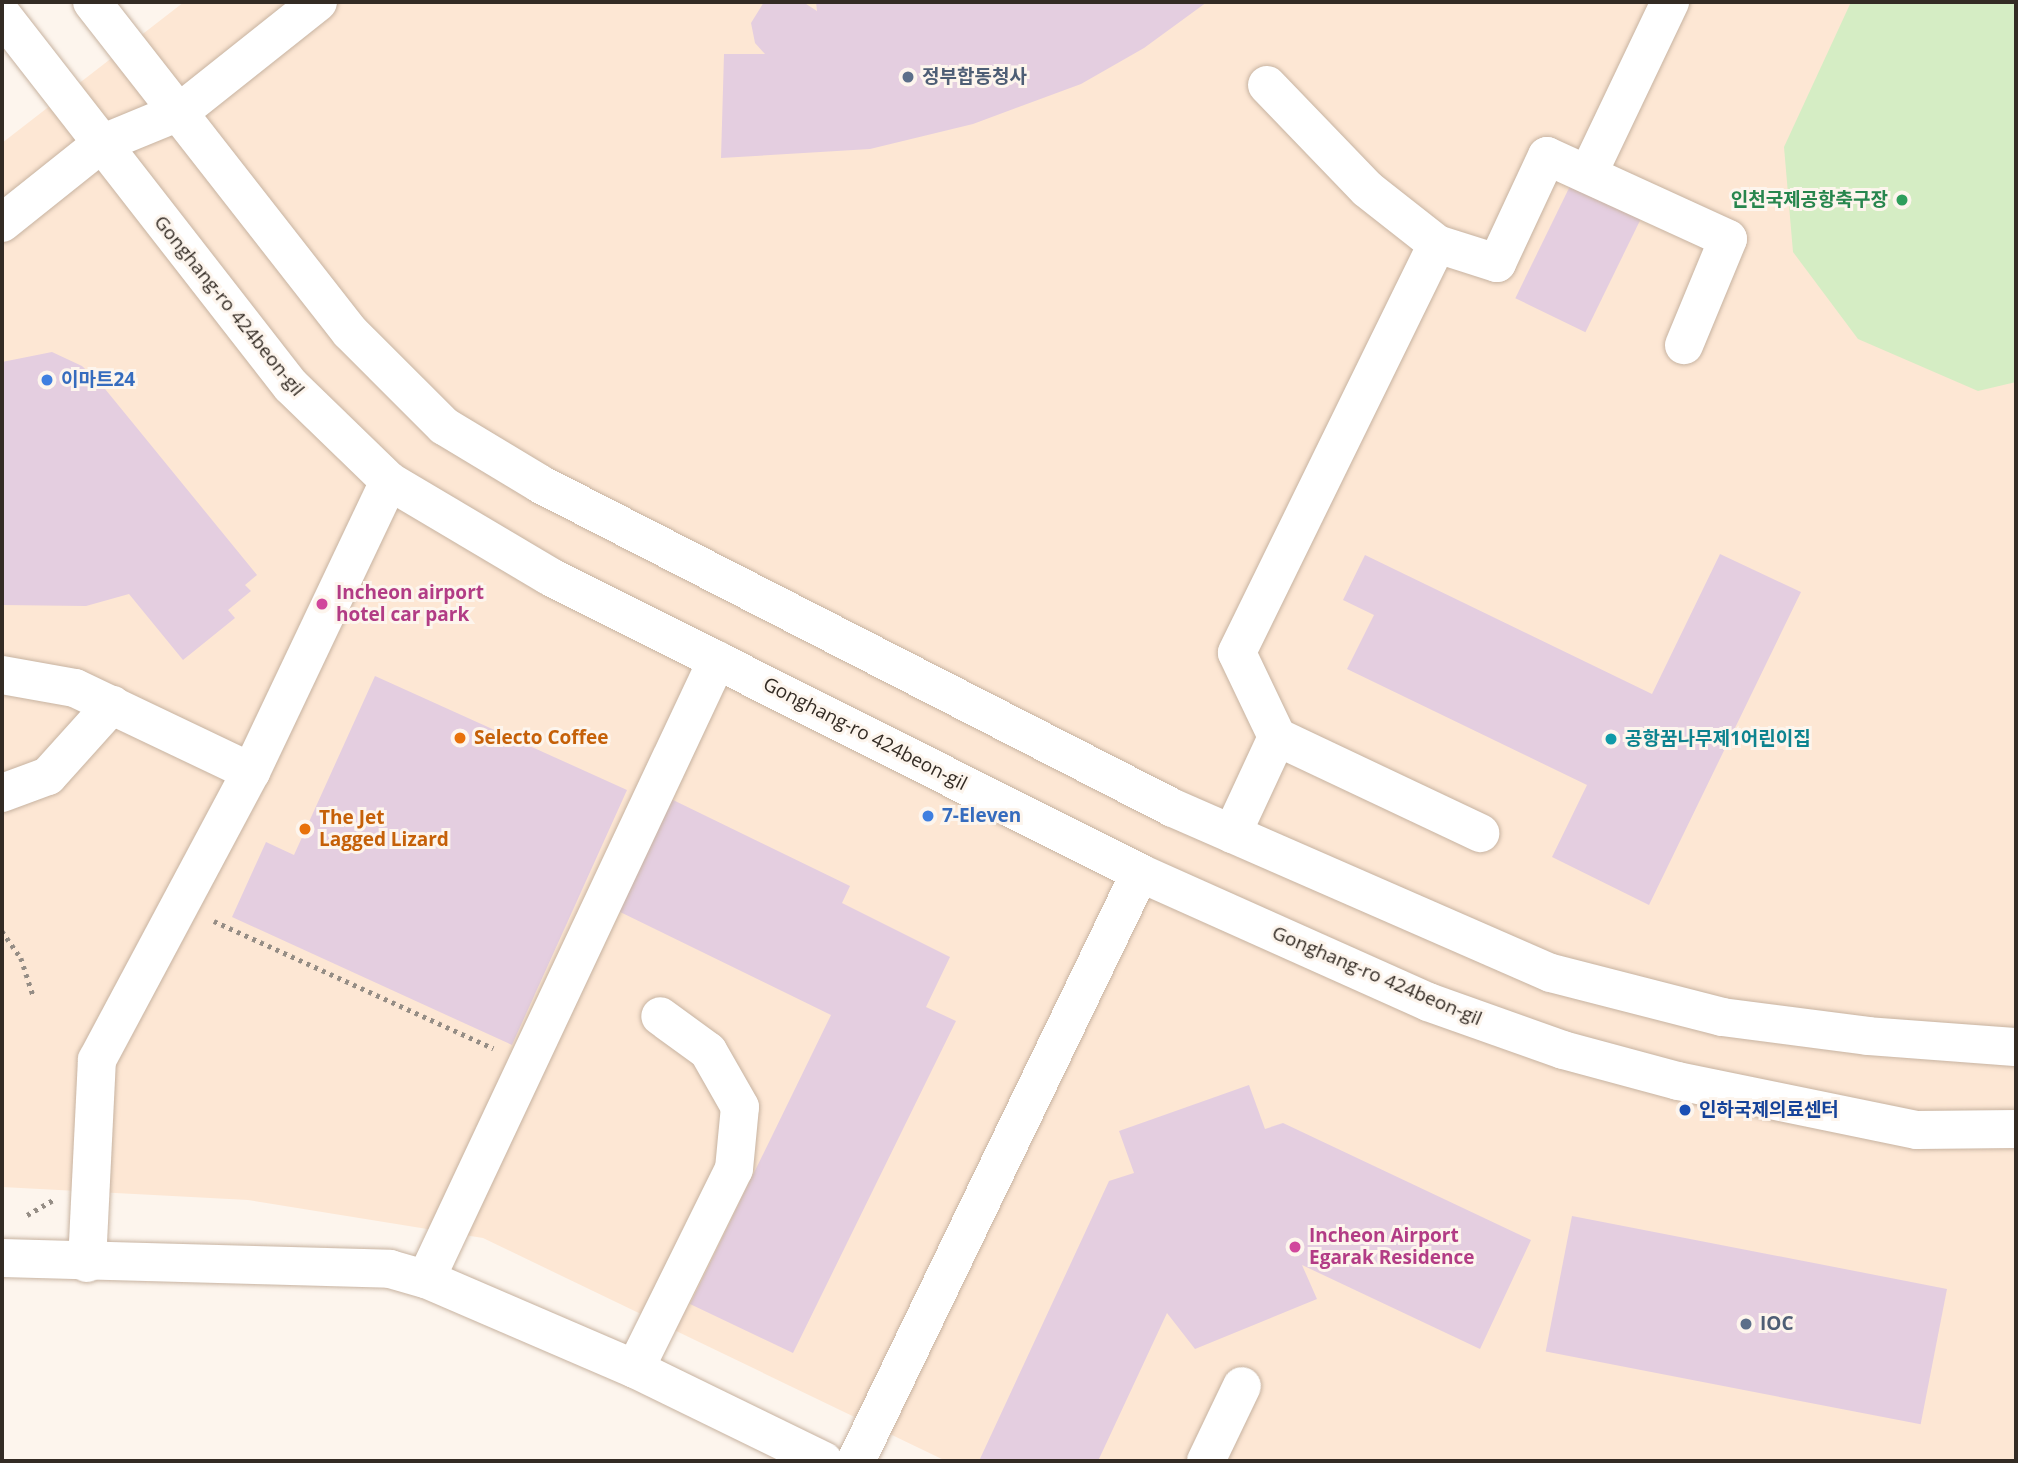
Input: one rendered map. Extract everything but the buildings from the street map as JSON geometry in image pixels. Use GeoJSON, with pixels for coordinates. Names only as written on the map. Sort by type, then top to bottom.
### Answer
{"type":"FeatureCollection","features":[{"type":"Feature","properties":{"kind":"street"},"geometry":{"type":"LineString","coordinates":[[92,2],[181,111],[350,332],[444,426],[540,484],[846,644],[1232,834],[1551,973],[1722,1017],[1868,1036],[2016,1046]]}},
{"type":"Feature","properties":{"kind":"street"},"geometry":{"type":"LineString","coordinates":[[2,223],[101,144],[181,111],[318,2]]}},
{"type":"Feature","properties":{"kind":"street"},"geometry":{"type":"LineString","coordinates":[[1588,174],[1670,2]]}},
{"type":"Feature","properties":{"kind":"street","name":"Gonghang-ro 424beon-gil"},"geometry":{"type":"LineString","coordinates":[[2,15],[291,386],[389,481],[549,576],[1140,873],[1429,1002],[1563,1050],[1678,1082],[1917,1130],[2016,1129]]}},
{"type":"Feature","properties":{"kind":"street"},"geometry":{"type":"LineString","coordinates":[[1267,85],[1367,190],[1437,244],[1497,264],[1548,156],[1728,239],[1684,345]]}},
{"type":"Feature","properties":{"kind":"street"},"geometry":{"type":"LineString","coordinates":[[1437,244],[1237,653],[1277,737],[1480,833]]}},
{"type":"Feature","properties":{"kind":"street"},"geometry":{"type":"LineString","coordinates":[[87,1263],[97,1060],[121,1010],[182,906],[251,772],[389,481]]}},
{"type":"Feature","properties":{"kind":"street"},"geometry":{"type":"LineString","coordinates":[[426,1279],[531,1065],[717,660]]}},
{"type":"Feature","properties":{"kind":"street"},"geometry":{"type":"LineString","coordinates":[[2,674],[75,688],[251,772]]}},
{"type":"Feature","properties":{"kind":"street"},"geometry":{"type":"LineString","coordinates":[[2,793],[48,776],[112,705]]}},
{"type":"Feature","properties":{"kind":"street"},"geometry":{"type":"LineString","coordinates":[[1232,834],[1277,737]]}},
{"type":"Feature","properties":{"kind":"street"},"geometry":{"type":"LineString","coordinates":[[856,1461],[1140,873]]}},
{"type":"Feature","properties":{"kind":"street"},"geometry":{"type":"LineString","coordinates":[[635,1369],[734,1169],[740,1107],[708,1051],[660,1016]]}},
{"type":"Feature","properties":{"kind":"street"},"geometry":{"type":"LineString","coordinates":[[2,1258],[87,1263],[319,1264],[390,1269],[426,1279],[635,1369],[824,1461]]}},
{"type":"Feature","properties":{"kind":"street"},"geometry":{"type":"LineString","coordinates":[[1206,1461],[1242,1386]]}},
{"type":"Feature","properties":{"kind":"path"},"geometry":{"type":"LineString","coordinates":[[182,906],[531,1065]]}},
{"type":"Feature","properties":{"kind":"path"},"geometry":{"type":"LineString","coordinates":[[2,931],[21,958],[34,998]]}},
{"type":"Feature","properties":{"kind":"shaded area"},"geometry":{"type":"Polygon","coordinates":[[[184,2],[2016,2],[2016,1461],[946,1461],[483,1238],[248,1200],[2,1187],[2,143],[184,2]]]}},
{"type":"Feature","properties":{"kind":"green space","name":"인천국제공항축구장"},"geometry":{"type":"Polygon","coordinates":[[[1851,2],[2016,2],[2016,382],[1978,391],[1858,339],[1793,252],[1784,147],[1851,2]]]}},
{"type":"Feature","properties":{"kind":"place","name":"정부합동청사"},"geometry":{"type":"Point","coordinates":[908,77]}},
{"type":"Feature","properties":{"kind":"place","name":"인천국제공항축구장"},"geometry":{"type":"Point","coordinates":[1902,200]}},
{"type":"Feature","properties":{"kind":"place","name":"이마트24"},"geometry":{"type":"Point","coordinates":[47,380]}},
{"type":"Feature","properties":{"kind":"place","name":"Incheon airport hotel car park"},"geometry":{"type":"Point","coordinates":[322,604]}},
{"type":"Feature","properties":{"kind":"place","name":"Selecto Coffee"},"geometry":{"type":"Point","coordinates":[460,738]}},
{"type":"Feature","properties":{"kind":"place","name":"공항꿈나무제1어린이집"},"geometry":{"type":"Point","coordinates":[1611,739]}},
{"type":"Feature","properties":{"kind":"place","name":"7-Eleven"},"geometry":{"type":"Point","coordinates":[928,816]}},
{"type":"Feature","properties":{"kind":"place","name":"The Jet Lagged Lizard"},"geometry":{"type":"Point","coordinates":[305,829]}},
{"type":"Feature","properties":{"kind":"place","name":"인하국제의료센터"},"geometry":{"type":"Point","coordinates":[1685,1110]}},
{"type":"Feature","properties":{"kind":"place","name":"Incheon Airport Egarak Residence"},"geometry":{"type":"Point","coordinates":[1295,1247]}},
{"type":"Feature","properties":{"kind":"place","name":"IOC"},"geometry":{"type":"Point","coordinates":[1746,1324]}}]}
